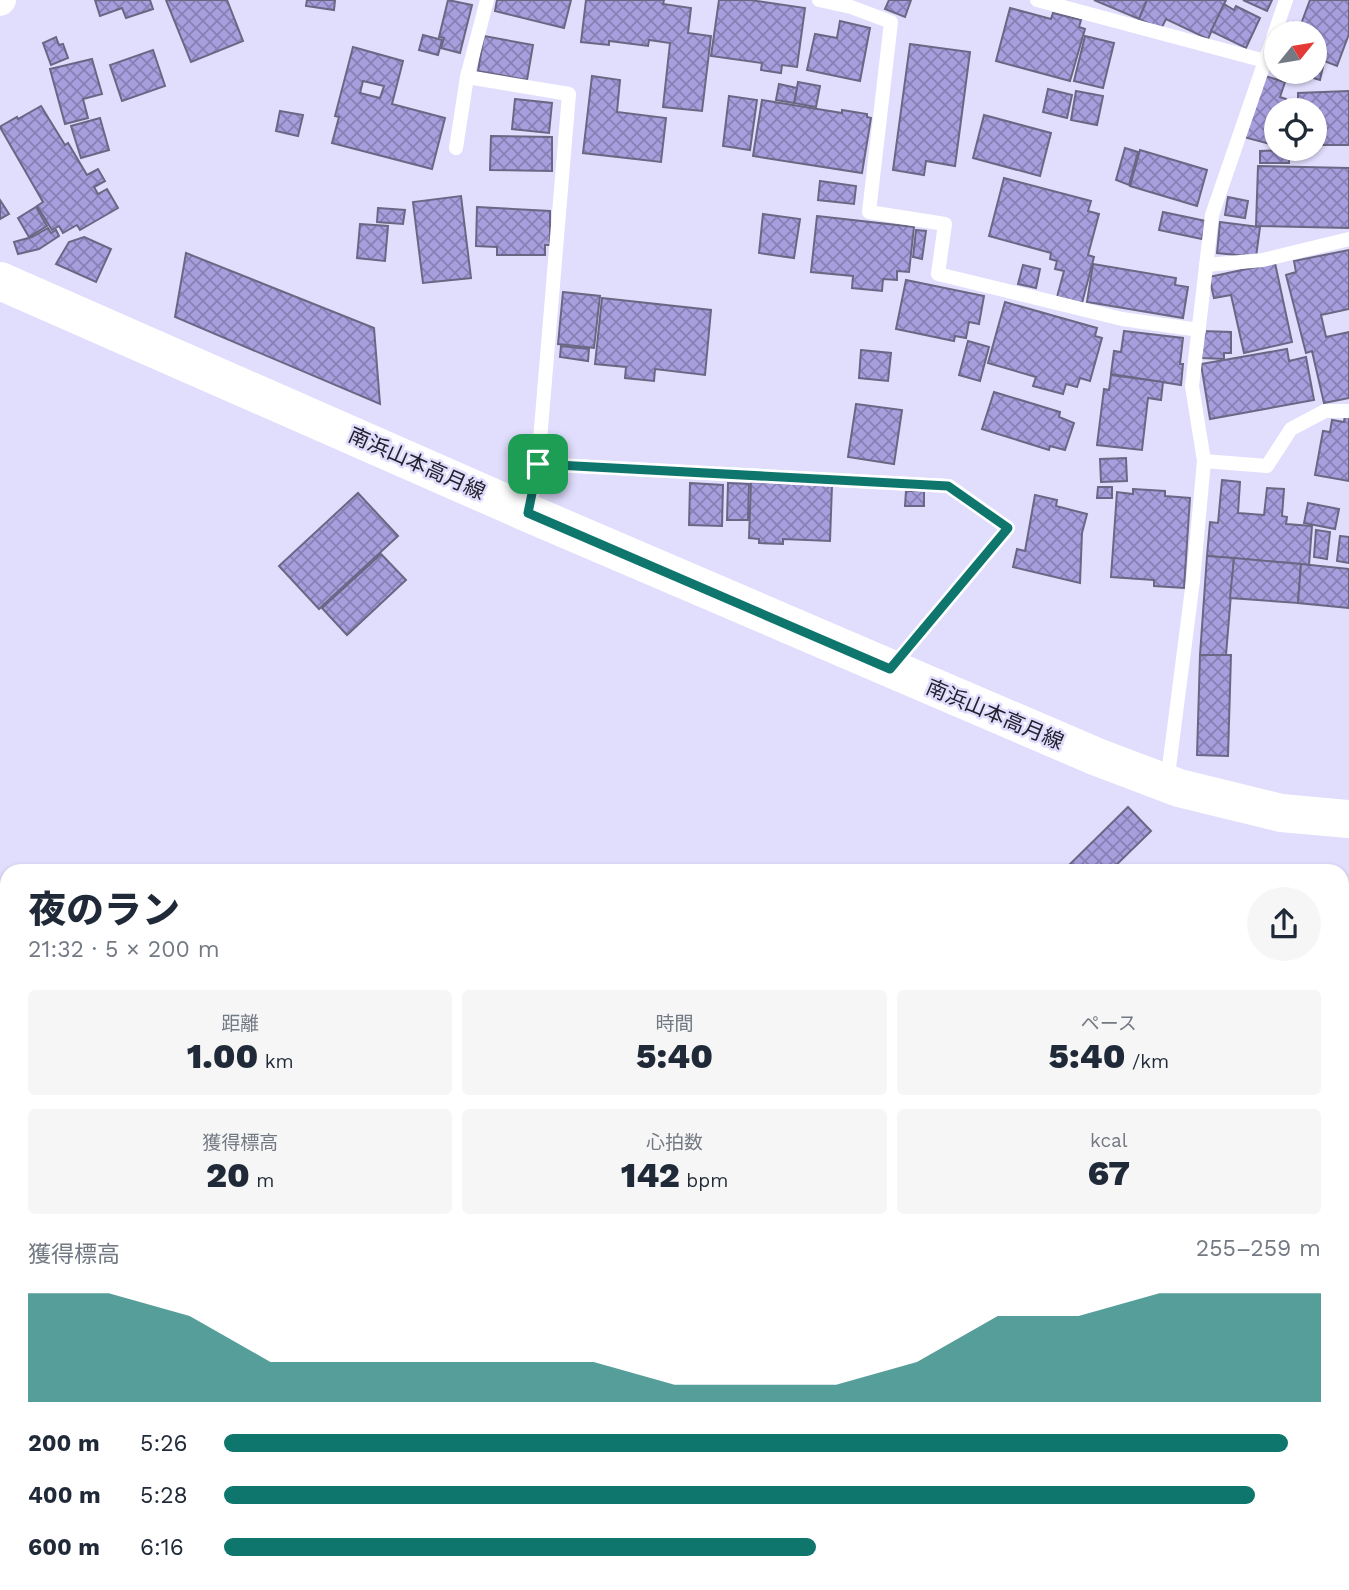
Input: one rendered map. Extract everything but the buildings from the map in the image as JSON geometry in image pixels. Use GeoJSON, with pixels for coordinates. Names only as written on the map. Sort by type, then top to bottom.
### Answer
{"type":"FeatureCollection","features":[{"type":"Feature","properties":{"kind":"main road","name":"南浜山本高月線"},"geometry":{"type":"LineString","coordinates":[[0,281],[528,513],[890,669],[1167,784],[1281,813],[1349,820]]}},
{"type":"Feature","properties":{"kind":"lane"},"geometry":{"type":"LineString","coordinates":[[456,148],[467,76],[487,0]]}},
{"type":"Feature","properties":{"kind":"lane"},"geometry":{"type":"LineString","coordinates":[[819,0],[852,4],[891,22],[869,212],[945,224],[938,274],[1122,319],[1199,330]]}},
{"type":"Feature","properties":{"kind":"lane"},"geometry":{"type":"LineString","coordinates":[[1037,0],[1264,61]]}},
{"type":"Feature","properties":{"kind":"lane"},"geometry":{"type":"LineString","coordinates":[[1279,21],[1286,0]]}},
{"type":"Feature","properties":{"kind":"lane"},"geometry":{"type":"LineString","coordinates":[[1167,784],[1193,581],[1204,461],[1192,386],[1212,215],[1264,64]]}},
{"type":"Feature","properties":{"kind":"lane"},"geometry":{"type":"LineString","coordinates":[[467,76],[569,93],[538,464],[528,513]]}},
{"type":"Feature","properties":{"kind":"lane"},"geometry":{"type":"LineString","coordinates":[[1206,265],[1263,260],[1349,239]]}},
{"type":"Feature","properties":{"kind":"lane"},"geometry":{"type":"LineString","coordinates":[[1204,461],[1267,466],[1291,429],[1325,411],[1349,411]]}},
{"type":"Feature","properties":{"kind":"lane"},"geometry":{"type":"LineString","coordinates":[[538,464],[948,486],[1008,528],[890,669]]}},
{"type":"Feature","properties":{"kind":"route"},"geometry":{"type":"LineString","coordinates":[[538,464],[948,486],[1008,528],[890,669],[528,513],[538,464]]}}]}
